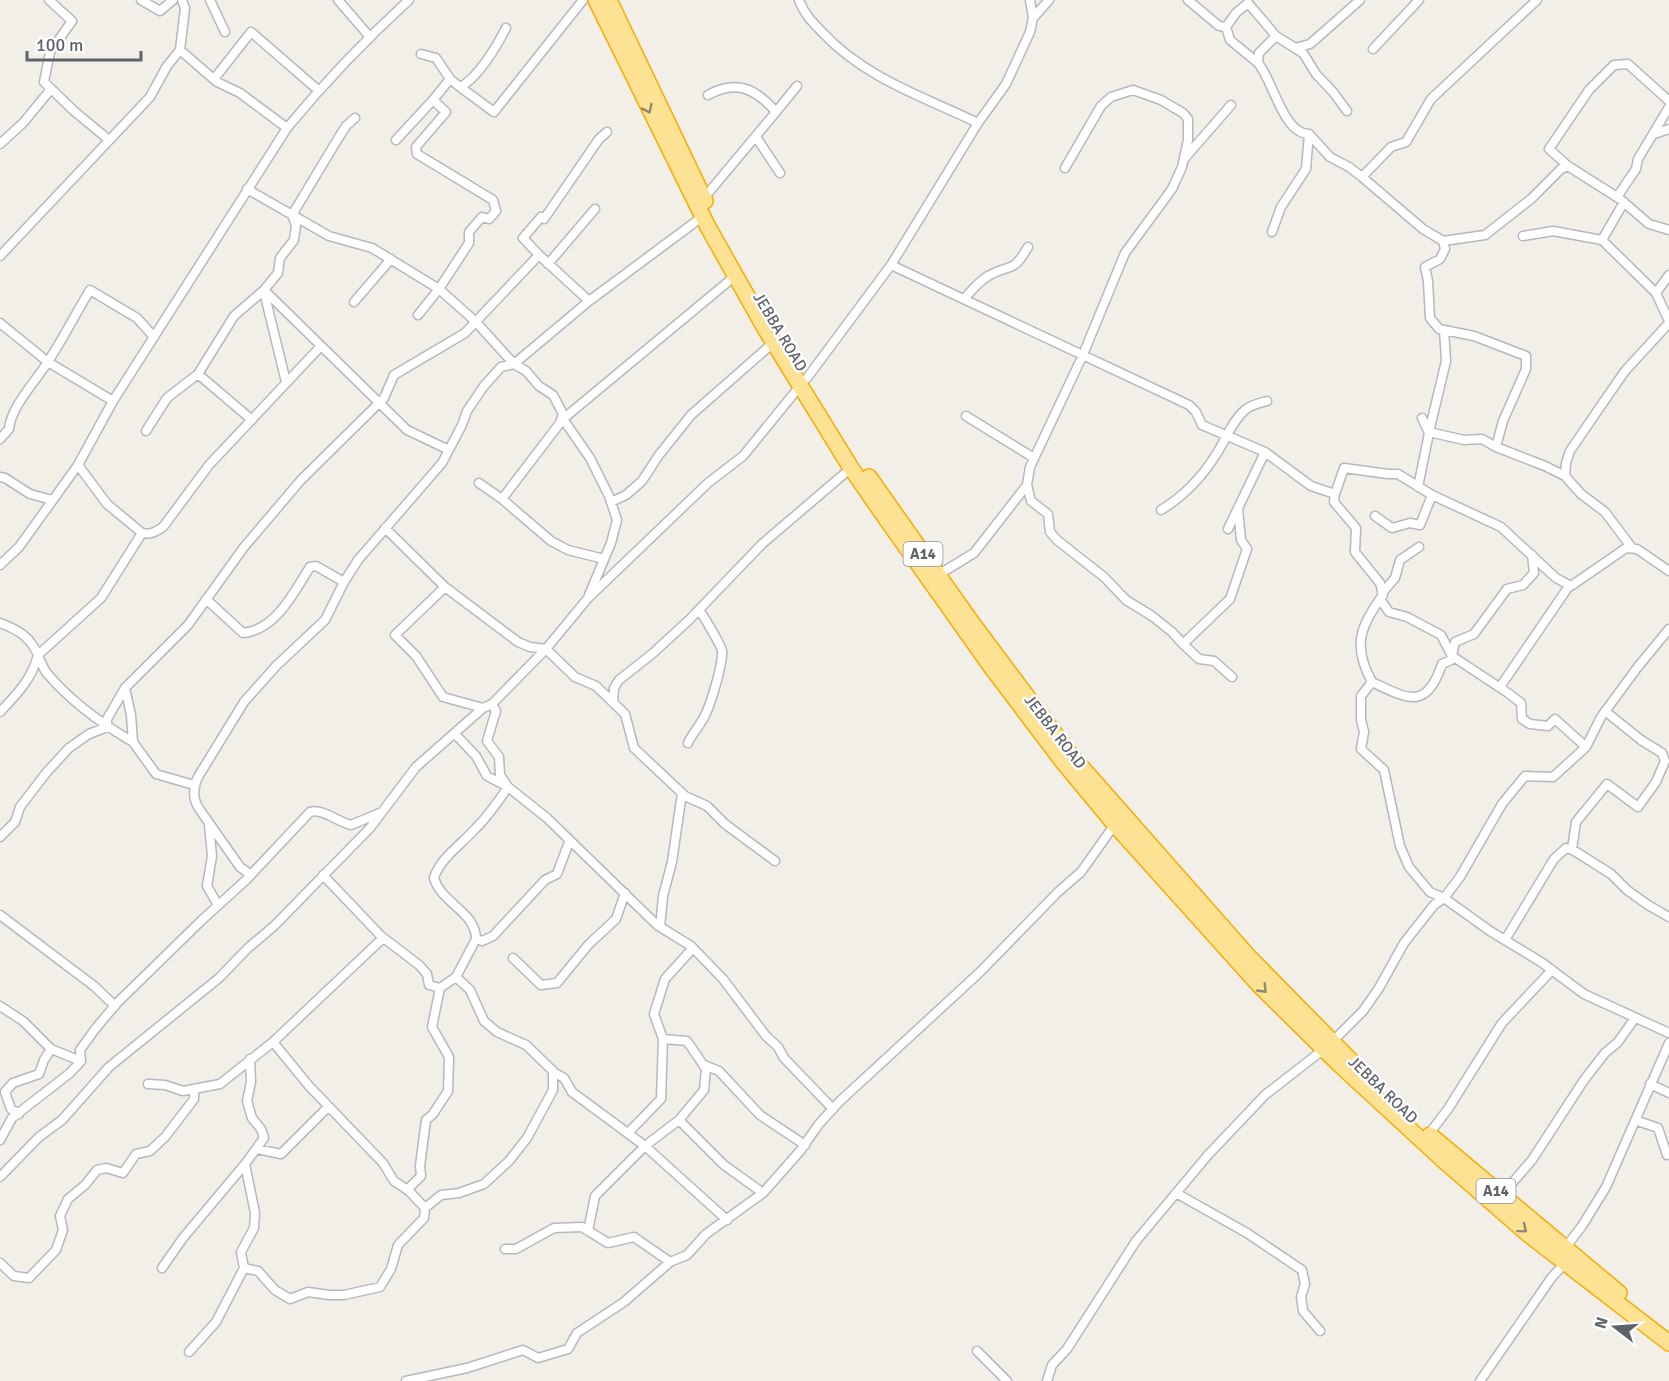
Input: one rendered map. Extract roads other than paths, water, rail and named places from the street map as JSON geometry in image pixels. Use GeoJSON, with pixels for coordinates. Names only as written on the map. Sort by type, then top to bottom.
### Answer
{"type":"FeatureCollection","features":[{"type":"Feature","properties":{"kind":"highway"},"geometry":{"type":"LineString","coordinates":[[596,0],[702,217],[773,343],[803,382],[851,468],[992,668],[1063,762],[1115,824],[1259,984],[1328,1045],[1468,1182],[1565,1256],[1669,1342]]}},
{"type":"Feature","properties":{"kind":"highway","name":"JEBBA ROAD"},"geometry":{"type":"LineString","coordinates":[[609,0],[704,198],[781,337],[803,382],[972,623],[1070,754],[1328,1045],[1502,1196],[1565,1256],[1669,1331]]}},
{"type":"Feature","properties":{"kind":"street"},"geometry":{"type":"LineString","coordinates":[[49,0],[72,21],[50,52],[44,82],[110,140]]}},
{"type":"Feature","properties":{"kind":"street"},"geometry":{"type":"LineString","coordinates":[[141,0],[160,11],[173,0]]}},
{"type":"Feature","properties":{"kind":"street"},"geometry":{"type":"LineString","coordinates":[[0,256],[150,97],[167,66],[180,50],[185,8],[182,0]]}},
{"type":"Feature","properties":{"kind":"street"},"geometry":{"type":"LineString","coordinates":[[210,0],[225,32]]}},
{"type":"Feature","properties":{"kind":"street"},"geometry":{"type":"LineString","coordinates":[[338,0],[369,36]]}},
{"type":"Feature","properties":{"kind":"street"},"geometry":{"type":"LineString","coordinates":[[0,565],[19,547],[78,465],[113,401],[287,128],[318,90],[369,36],[409,0]]}},
{"type":"Feature","properties":{"kind":"street"},"geometry":{"type":"LineString","coordinates":[[421,54],[436,58],[450,79],[494,112],[583,0]]}},
{"type":"Feature","properties":{"kind":"street"},"geometry":{"type":"LineString","coordinates":[[799,0],[803,11],[814,24],[842,52],[858,64],[882,79],[978,123]]}},
{"type":"Feature","properties":{"kind":"street"},"geometry":{"type":"LineString","coordinates":[[0,1177],[39,1137],[62,1120],[109,1067],[219,978],[248,948],[274,926],[370,828],[416,767],[483,708],[492,704],[546,649],[588,598],[708,483],[743,456],[803,382],[891,265],[978,123],[1010,76],[1030,32],[1033,18],[1030,0]]}},
{"type":"Feature","properties":{"kind":"street"},"geometry":{"type":"LineString","coordinates":[[1033,18],[1049,0]]}},
{"type":"Feature","properties":{"kind":"street"},"geometry":{"type":"LineString","coordinates":[[1188,0],[1219,26],[1226,27]]}},
{"type":"Feature","properties":{"kind":"street"},"geometry":{"type":"LineString","coordinates":[[1295,48],[1310,44],[1360,0]]}},
{"type":"Feature","properties":{"kind":"street"},"geometry":{"type":"LineString","coordinates":[[1373,49],[1419,0]]}},
{"type":"Feature","properties":{"kind":"street"},"geometry":{"type":"LineString","coordinates":[[1362,177],[1391,147],[1406,142],[1431,99],[1537,0]]}},
{"type":"Feature","properties":{"kind":"street"},"geometry":{"type":"LineString","coordinates":[[1226,27],[1247,2],[1276,36],[1303,53],[1316,74],[1347,111]]}},
{"type":"Feature","properties":{"kind":"street"},"geometry":{"type":"LineString","coordinates":[[1226,27],[1230,40],[1266,72],[1272,91],[1295,129],[1302,134],[1309,134],[1330,157],[1349,167],[1423,229],[1443,241],[1485,235],[1531,199],[1561,169],[1568,166]]}},
{"type":"Feature","properties":{"kind":"street"},"geometry":{"type":"LineString","coordinates":[[460,87],[469,83],[499,42],[506,28]]}},
{"type":"Feature","properties":{"kind":"street"},"geometry":{"type":"LineString","coordinates":[[214,79],[251,32],[318,90]]}},
{"type":"Feature","properties":{"kind":"street"},"geometry":{"type":"LineString","coordinates":[[1258,63],[1259,53],[1276,36]]}},
{"type":"Feature","properties":{"kind":"street"},"geometry":{"type":"LineString","coordinates":[[180,50],[214,79],[240,93],[287,128]]}},
{"type":"Feature","properties":{"kind":"street"},"geometry":{"type":"LineString","coordinates":[[1669,101],[1628,64],[1614,65],[1589,90],[1549,149],[1568,166],[1620,199],[1649,224],[1669,230]]}},
{"type":"Feature","properties":{"kind":"street"},"geometry":{"type":"LineString","coordinates":[[396,140],[450,79]]}},
{"type":"Feature","properties":{"kind":"street"},"geometry":{"type":"LineString","coordinates":[[704,198],[797,86]]}},
{"type":"Feature","properties":{"kind":"street"},"geometry":{"type":"LineString","coordinates":[[708,95],[721,88],[753,90],[776,112]]}},
{"type":"Feature","properties":{"kind":"street"},"geometry":{"type":"LineString","coordinates":[[0,144],[23,123],[51,89]]}},
{"type":"Feature","properties":{"kind":"street"},"geometry":{"type":"LineString","coordinates":[[1065,168],[1101,106],[1111,97],[1133,90],[1161,100],[1183,113],[1188,119],[1188,140],[1184,160],[1172,189],[1125,254],[1082,357],[1030,467],[1027,485],[1031,501],[1048,514],[1050,532],[1057,540],[1104,577],[1126,600],[1172,632],[1199,659],[1215,661],[1232,677]]}},
{"type":"Feature","properties":{"kind":"street"},"geometry":{"type":"LineString","coordinates":[[418,315],[439,289],[470,243],[470,232],[482,218],[489,219],[496,211],[493,201],[417,154],[416,147],[446,112],[433,100]]}},
{"type":"Feature","properties":{"kind":"street"},"geometry":{"type":"LineString","coordinates":[[1184,160],[1232,105]]}},
{"type":"Feature","properties":{"kind":"street"},"geometry":{"type":"LineString","coordinates":[[1602,240],[1636,169],[1638,159],[1669,107]]}},
{"type":"Feature","properties":{"kind":"street"},"geometry":{"type":"LineString","coordinates":[[292,215],[346,126],[355,118]]}},
{"type":"Feature","properties":{"kind":"street"},"geometry":{"type":"LineString","coordinates":[[1654,134],[1669,129]]}},
{"type":"Feature","properties":{"kind":"street"},"geometry":{"type":"LineString","coordinates":[[589,301],[523,238],[541,217],[544,219],[599,139],[607,132]]}},
{"type":"Feature","properties":{"kind":"street"},"geometry":{"type":"LineString","coordinates":[[1272,232],[1281,207],[1306,169],[1309,134]]}},
{"type":"Feature","properties":{"kind":"street"},"geometry":{"type":"LineString","coordinates":[[756,137],[780,173]]}},
{"type":"Feature","properties":{"kind":"street"},"geometry":{"type":"LineString","coordinates":[[246,189],[329,236],[372,248],[439,289],[475,321],[514,364],[526,371],[539,386],[553,395],[563,414],[563,419],[590,458],[611,501],[617,520],[588,598]]}},
{"type":"Feature","properties":{"kind":"street"},"geometry":{"type":"LineString","coordinates":[[548,264],[595,209]]}},
{"type":"Feature","properties":{"kind":"street"},"geometry":{"type":"LineString","coordinates":[[146,430],[167,398],[198,374],[234,316],[264,290],[278,273],[280,258],[294,240],[296,225],[292,215]]}},
{"type":"Feature","properties":{"kind":"street"},"geometry":{"type":"LineString","coordinates":[[250,875],[240,867],[195,803],[194,785],[244,702],[268,675],[325,620],[358,560],[431,477],[449,450],[467,411],[501,367],[514,364],[589,301],[702,217]]}},
{"type":"Feature","properties":{"kind":"street"},"geometry":{"type":"LineString","coordinates":[[1523,236],[1553,231],[1602,240],[1656,293],[1669,322],[1625,371],[1570,451],[1565,476]]}},
{"type":"Feature","properties":{"kind":"street"},"geometry":{"type":"LineString","coordinates":[[1443,241],[1445,249],[1440,259],[1425,267],[1430,318],[1439,329],[1474,336],[1526,356],[1526,369],[1503,421],[1496,447]]}},
{"type":"Feature","properties":{"kind":"street"},"geometry":{"type":"LineString","coordinates":[[0,242],[10,246]]}},
{"type":"Feature","properties":{"kind":"street"},"geometry":{"type":"LineString","coordinates":[[964,299],[979,282],[990,275],[1012,268],[1020,261],[1028,247]]}},
{"type":"Feature","properties":{"kind":"street"},"geometry":{"type":"LineString","coordinates":[[107,727],[107,719],[125,688],[188,625],[243,547],[301,480],[384,398],[394,375],[465,333],[539,255]]}},
{"type":"Feature","properties":{"kind":"street"},"geometry":{"type":"LineString","coordinates":[[354,302],[391,259]]}},
{"type":"Feature","properties":{"kind":"street"},"geometry":{"type":"LineString","coordinates":[[891,265],[1082,357],[1124,373],[1189,405],[1196,412],[1202,424],[1265,452],[1311,486],[1335,494]]}},
{"type":"Feature","properties":{"kind":"street"},"geometry":{"type":"LineString","coordinates":[[1656,293],[1669,275]]}},
{"type":"Feature","properties":{"kind":"street"},"geometry":{"type":"LineString","coordinates":[[502,499],[563,419],[735,276]]}},
{"type":"Feature","properties":{"kind":"street"},"geometry":{"type":"LineString","coordinates":[[2,434],[9,429],[10,421],[21,401],[48,362],[90,290],[137,318],[154,337]]}},
{"type":"Feature","properties":{"kind":"street"},"geometry":{"type":"LineString","coordinates":[[264,290],[359,380],[407,430],[449,450]]}},
{"type":"Feature","properties":{"kind":"street"},"geometry":{"type":"LineString","coordinates":[[264,290],[286,382]]}},
{"type":"Feature","properties":{"kind":"street"},"geometry":{"type":"LineString","coordinates":[[0,323],[48,362],[113,401]]}},
{"type":"Feature","properties":{"kind":"street"},"geometry":{"type":"LineString","coordinates":[[1418,487],[1446,361],[1444,330]]}},
{"type":"Feature","properties":{"kind":"street"},"geometry":{"type":"LineString","coordinates":[[611,501],[626,495],[642,481],[658,455],[691,415],[773,343]]}},
{"type":"Feature","properties":{"kind":"street"},"geometry":{"type":"LineString","coordinates":[[78,465],[107,504],[142,533],[155,533],[163,527],[195,482],[321,346]]}},
{"type":"Feature","properties":{"kind":"street"},"geometry":{"type":"LineString","coordinates":[[198,374],[252,420]]}},
{"type":"Feature","properties":{"kind":"street"},"geometry":{"type":"LineString","coordinates":[[1161,510],[1178,500],[1198,479],[1246,409],[1267,400]]}},
{"type":"Feature","properties":{"kind":"street"},"geometry":{"type":"LineString","coordinates":[[966,416],[1034,458]]}},
{"type":"Feature","properties":{"kind":"street"},"geometry":{"type":"LineString","coordinates":[[1422,418],[1429,432]]}},
{"type":"Feature","properties":{"kind":"street"},"geometry":{"type":"LineString","coordinates":[[1429,432],[1464,440],[1482,439],[1565,476],[1581,494],[1605,512],[1632,548]]}},
{"type":"Feature","properties":{"kind":"street"},"geometry":{"type":"LineString","coordinates":[[1227,528],[1265,452]]}},
{"type":"Feature","properties":{"kind":"street"},"geometry":{"type":"LineString","coordinates":[[613,702],[619,680],[652,654],[699,610],[762,544],[851,468]]}},
{"type":"Feature","properties":{"kind":"street"},"geometry":{"type":"LineString","coordinates":[[1569,586],[1556,578],[1501,527],[1432,495],[1398,474],[1344,468],[1334,502],[1356,528],[1355,552],[1380,584],[1381,596],[1389,612],[1407,617],[1441,635],[1452,656],[1521,703],[1522,719],[1530,724],[1548,726],[1555,719],[1586,747]]}},
{"type":"Feature","properties":{"kind":"street"},"geometry":{"type":"LineString","coordinates":[[0,477],[30,494],[52,500]]}},
{"type":"Feature","properties":{"kind":"street"},"geometry":{"type":"LineString","coordinates":[[479,483],[502,499],[551,541],[568,550],[604,559]]}},
{"type":"Feature","properties":{"kind":"street"},"geometry":{"type":"LineString","coordinates":[[938,575],[974,553],[1027,485]]}},
{"type":"Feature","properties":{"kind":"street"},"geometry":{"type":"LineString","coordinates":[[1375,516],[1392,528],[1410,523],[1420,525],[1432,495]]}},
{"type":"Feature","properties":{"kind":"street"},"geometry":{"type":"LineString","coordinates":[[1183,645],[1230,599],[1247,549],[1241,540],[1238,508]]}},
{"type":"Feature","properties":{"kind":"street"},"geometry":{"type":"LineString","coordinates":[[385,528],[445,587],[518,642],[530,648],[546,649],[574,677],[596,686],[626,714],[634,748],[682,793],[707,806],[725,824],[775,861]]}},
{"type":"Feature","properties":{"kind":"street"},"geometry":{"type":"LineString","coordinates":[[0,712],[24,687],[38,655],[100,598],[142,533]]}},
{"type":"Feature","properties":{"kind":"street"},"geometry":{"type":"LineString","coordinates":[[1419,547],[1400,560],[1395,578],[1369,614],[1362,631],[1360,644],[1360,658],[1372,682],[1414,698],[1422,697],[1428,692],[1442,664],[1451,660],[1455,642],[1474,634],[1507,589],[1523,585],[1534,573],[1532,555]]}},
{"type":"Feature","properties":{"kind":"street"},"geometry":{"type":"LineString","coordinates":[[1500,687],[1569,586],[1626,548],[1637,549],[1669,571]]}},
{"type":"Feature","properties":{"kind":"street"},"geometry":{"type":"LineString","coordinates":[[206,599],[243,633],[250,632],[281,611],[310,567],[316,566],[344,582]]}},
{"type":"Feature","properties":{"kind":"street"},"geometry":{"type":"LineString","coordinates":[[445,587],[394,635],[416,656],[442,698],[483,708]]}},
{"type":"Feature","properties":{"kind":"street"},"geometry":{"type":"LineString","coordinates":[[688,743],[691,735],[704,719],[711,703],[722,650],[699,610]]}},
{"type":"Feature","properties":{"kind":"street"},"geometry":{"type":"LineString","coordinates":[[0,623],[14,629],[31,641],[46,671],[84,709],[107,727],[134,742],[156,774],[194,785]]}},
{"type":"Feature","properties":{"kind":"street"},"geometry":{"type":"LineString","coordinates":[[1047,1381],[1052,1365],[1067,1348],[1136,1241],[1208,1155],[1265,1095],[1328,1045],[1363,1011],[1379,988],[1404,943],[1460,877],[1502,804],[1525,776],[1554,777],[1586,747],[1605,711],[1669,629]]}},
{"type":"Feature","properties":{"kind":"street"},"geometry":{"type":"LineString","coordinates":[[1372,682],[1361,696],[1361,720],[1364,732],[1360,749],[1384,770],[1400,846],[1409,867],[1430,892],[1444,898],[1584,994],[1669,1033]]}},
{"type":"Feature","properties":{"kind":"street"},"geometry":{"type":"LineString","coordinates":[[125,688],[134,742]]}},
{"type":"Feature","properties":{"kind":"street"},"geometry":{"type":"LineString","coordinates":[[492,704],[496,711],[488,741],[499,757],[500,775],[508,787]]}},
{"type":"Feature","properties":{"kind":"street"},"geometry":{"type":"LineString","coordinates":[[1572,849],[1576,822],[1608,784],[1638,807],[1656,782],[1666,755],[1641,740],[1605,711]]}},
{"type":"Feature","properties":{"kind":"street"},"geometry":{"type":"LineString","coordinates":[[0,837],[15,822],[20,807],[69,747],[89,734],[107,727]]}},
{"type":"Feature","properties":{"kind":"street"},"geometry":{"type":"LineString","coordinates":[[455,734],[476,756],[488,776],[508,787],[547,818],[569,842],[660,927],[693,948],[723,979],[766,1036],[778,1047],[784,1058],[833,1109]]}},
{"type":"Feature","properties":{"kind":"street"},"geometry":{"type":"LineString","coordinates":[[407,1190],[421,1176],[420,1166],[426,1120],[433,1114],[448,1091],[449,1057],[432,1027],[440,988],[456,977],[476,939],[476,932],[471,921],[441,892],[434,878],[440,864],[494,808],[508,787]]}},
{"type":"Feature","properties":{"kind":"street"},"geometry":{"type":"LineString","coordinates":[[660,927],[663,896],[672,862],[682,793]]}},
{"type":"Feature","properties":{"kind":"street"},"geometry":{"type":"LineString","coordinates":[[0,1140],[12,1118],[70,1073],[81,1061],[80,1050],[115,1006],[314,810],[351,825],[382,812]]}},
{"type":"Feature","properties":{"kind":"street"},"geometry":{"type":"LineString","coordinates":[[208,822],[212,856],[207,886],[219,905]]}},
{"type":"Feature","properties":{"kind":"street"},"geometry":{"type":"LineString","coordinates":[[406,1381],[467,1368],[522,1350],[538,1358],[568,1349],[577,1332],[624,1302],[670,1262],[687,1255],[706,1234],[764,1193],[833,1109],[997,956],[1058,892],[1081,872],[1115,824]]}},
{"type":"Feature","properties":{"kind":"street"},"geometry":{"type":"LineString","coordinates":[[476,939],[482,941],[493,936],[532,892],[545,880],[557,874],[569,842]]}},
{"type":"Feature","properties":{"kind":"street"},"geometry":{"type":"LineString","coordinates":[[1505,940],[1554,858],[1566,848],[1572,849],[1611,874],[1634,895],[1669,917]]}},
{"type":"Feature","properties":{"kind":"street"},"geometry":{"type":"LineString","coordinates":[[323,875],[383,938],[427,974],[429,985],[440,988]]}},
{"type":"Feature","properties":{"kind":"street"},"geometry":{"type":"LineString","coordinates":[[513,958],[541,985],[557,982],[589,944],[616,920],[625,892]]}},
{"type":"Feature","properties":{"kind":"street"},"geometry":{"type":"LineString","coordinates":[[0,915],[94,986],[115,1006]]}},
{"type":"Feature","properties":{"kind":"street"},"geometry":{"type":"LineString","coordinates":[[148,1084],[165,1085],[183,1091],[220,1084],[273,1042],[383,938]]}},
{"type":"Feature","properties":{"kind":"street"},"geometry":{"type":"LineString","coordinates":[[628,1133],[661,1099],[663,1039],[654,1014],[665,979],[693,948]]}},
{"type":"Feature","properties":{"kind":"street"},"geometry":{"type":"LineString","coordinates":[[1429,1134],[1448,1109],[1502,1023],[1552,970]]}},
{"type":"Feature","properties":{"kind":"street"},"geometry":{"type":"LineString","coordinates":[[456,977],[470,990],[484,1022],[497,1032],[526,1045],[553,1072],[564,1078],[572,1092],[645,1146],[727,1220]]}},
{"type":"Feature","properties":{"kind":"street"},"geometry":{"type":"LineString","coordinates":[[0,1006],[23,1021],[51,1048],[81,1061]]}},
{"type":"Feature","properties":{"kind":"street"},"geometry":{"type":"LineString","coordinates":[[1502,1196],[1532,1160],[1584,1080],[1605,1053],[1618,1042],[1635,1018]]}},
{"type":"Feature","properties":{"kind":"street"},"geometry":{"type":"LineString","coordinates":[[588,1231],[595,1196],[645,1146],[679,1120],[704,1090],[706,1069],[687,1041],[663,1039]]}},
{"type":"Feature","properties":{"kind":"street"},"geometry":{"type":"LineString","coordinates":[[273,1042],[328,1107],[383,1163],[394,1181],[425,1208]]}},
{"type":"Feature","properties":{"kind":"street"},"geometry":{"type":"LineString","coordinates":[[1480,1381],[1552,1277],[1602,1194],[1669,1043]]}},
{"type":"Feature","properties":{"kind":"street"},"geometry":{"type":"LineString","coordinates":[[20,1114],[11,1109],[5,1092],[13,1083],[39,1074],[51,1048]]}},
{"type":"Feature","properties":{"kind":"street"},"geometry":{"type":"LineString","coordinates":[[162,1268],[183,1238],[264,1138],[261,1129],[252,1118],[247,1101],[251,1082],[250,1059]]}},
{"type":"Feature","properties":{"kind":"street"},"geometry":{"type":"LineString","coordinates":[[704,1065],[719,1071],[760,1115],[805,1145]]}},
{"type":"Feature","properties":{"kind":"street"},"geometry":{"type":"LineString","coordinates":[[244,1268],[258,1271],[275,1290],[290,1299],[308,1292],[329,1295],[344,1294],[380,1287],[391,1269],[398,1245],[424,1218],[425,1208],[441,1195],[484,1184],[509,1161],[527,1138],[553,1090],[553,1072]]}},
{"type":"Feature","properties":{"kind":"street"},"geometry":{"type":"LineString","coordinates":[[1650,1084],[1669,1093]]}},
{"type":"Feature","properties":{"kind":"street"},"geometry":{"type":"LineString","coordinates":[[0,1263],[14,1276],[28,1278],[56,1250],[63,1230],[60,1216],[68,1199],[85,1185],[97,1170],[106,1168],[123,1173],[136,1154],[150,1151],[184,1114],[194,1099],[194,1090]]}},
{"type":"Feature","properties":{"kind":"street"},"geometry":{"type":"LineString","coordinates":[[257,1149],[281,1154],[328,1107]]}},
{"type":"Feature","properties":{"kind":"street"},"geometry":{"type":"LineString","coordinates":[[1635,1119],[1659,1128],[1667,1155],[1669,1153]]}},
{"type":"Feature","properties":{"kind":"street"},"geometry":{"type":"LineString","coordinates":[[679,1120],[724,1166],[764,1193]]}},
{"type":"Feature","properties":{"kind":"street"},"geometry":{"type":"LineString","coordinates":[[189,1352],[216,1322],[244,1268],[241,1252],[254,1228],[255,1213],[245,1164]]}},
{"type":"Feature","properties":{"kind":"street"},"geometry":{"type":"LineString","coordinates":[[1176,1193],[1246,1233],[1302,1270],[1305,1284],[1301,1297],[1303,1311],[1320,1331]]}},
{"type":"Feature","properties":{"kind":"street"},"geometry":{"type":"LineString","coordinates":[[505,1249],[516,1249],[554,1228],[582,1227],[608,1243],[634,1237],[670,1262]]}},
{"type":"Feature","properties":{"kind":"street"},"geometry":{"type":"LineString","coordinates":[[976,1351],[1007,1381]]}}]}
